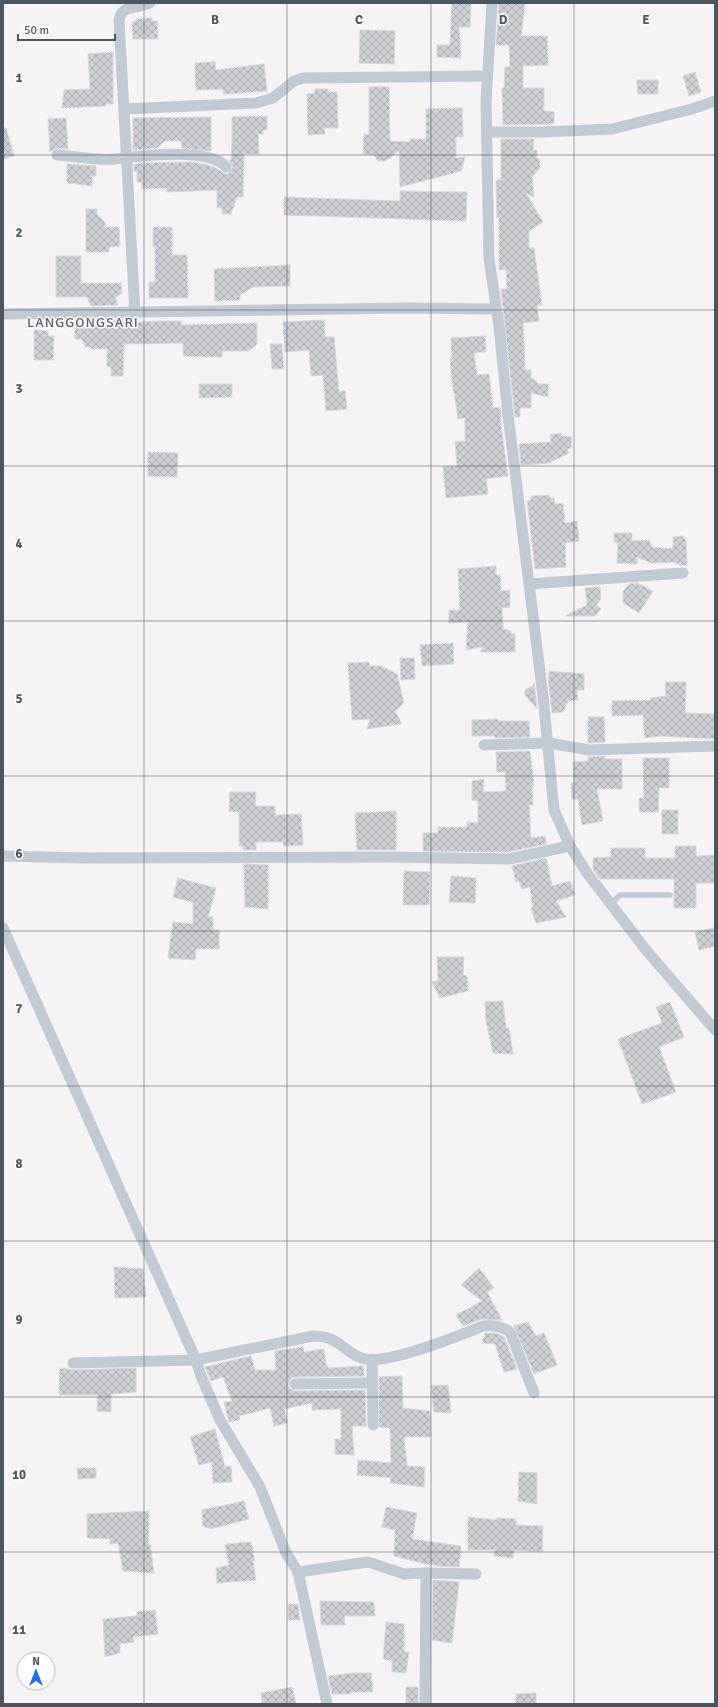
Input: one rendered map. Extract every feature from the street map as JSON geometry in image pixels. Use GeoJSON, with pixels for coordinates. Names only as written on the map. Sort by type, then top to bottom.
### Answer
{"type":"FeatureCollection","features":[{"type":"Feature","properties":{"kind":"street"},"geometry":{"type":"LineString","coordinates":[[135,313],[119,16],[126,8],[143,6],[150,3]]}},
{"type":"Feature","properties":{"kind":"street"},"geometry":{"type":"LineString","coordinates":[[492,3],[487,76],[486,132],[489,259],[549,743],[554,810],[570,846],[587,873],[646,950],[715,1030]]}},
{"type":"Feature","properties":{"kind":"street"},"geometry":{"type":"LineString","coordinates":[[125,109],[256,103],[274,98],[294,81],[302,78],[487,76]]}},
{"type":"Feature","properties":{"kind":"street"},"geometry":{"type":"LineString","coordinates":[[486,132],[542,132],[612,128],[692,109],[715,101]]}},
{"type":"Feature","properties":{"kind":"street"},"geometry":{"type":"LineString","coordinates":[[57,155],[104,159],[127,156],[186,155],[208,157],[221,162],[226,167]]}},
{"type":"Feature","properties":{"kind":"street"},"geometry":{"type":"LineString","coordinates":[[3,314],[404,308],[496,309]]}},
{"type":"Feature","properties":{"kind":"street"},"geometry":{"type":"LineString","coordinates":[[529,584],[682,573]]}},
{"type":"Feature","properties":{"kind":"street"},"geometry":{"type":"LineString","coordinates":[[484,745],[549,743],[589,750],[715,746]]}},
{"type":"Feature","properties":{"kind":"street"},"geometry":{"type":"LineString","coordinates":[[3,856],[86,858],[392,857],[509,859],[570,846]]}},
{"type":"Feature","properties":{"kind":"street"},"geometry":{"type":"LineString","coordinates":[[3,928],[196,1360],[201,1376],[220,1420],[260,1487],[286,1553],[298,1572],[327,1704]]}},
{"type":"Feature","properties":{"kind":"street"},"geometry":{"type":"LineString","coordinates":[[73,1363],[196,1360],[313,1336],[327,1336],[358,1356],[372,1359],[391,1358],[483,1326],[503,1327],[510,1332],[534,1393]]}},
{"type":"Feature","properties":{"kind":"street"},"geometry":{"type":"LineString","coordinates":[[372,1359],[373,1425]]}},
{"type":"Feature","properties":{"kind":"street"},"geometry":{"type":"LineString","coordinates":[[295,1384],[372,1383]]}},
{"type":"Feature","properties":{"kind":"street"},"geometry":{"type":"LineString","coordinates":[[298,1572],[368,1562],[398,1574],[476,1574]]}},
{"type":"Feature","properties":{"kind":"street"},"geometry":{"type":"LineString","coordinates":[[425,1704],[426,1573]]}},
{"type":"Feature","properties":{"kind":"lane"},"geometry":{"type":"LineString","coordinates":[[611,904],[620,895],[670,894]]}},
{"type":"Feature","properties":{"kind":"building"},"geometry":{"type":"Polygon","coordinates":[[[452,3],[471,3],[470,27],[459,27],[461,58],[437,57],[437,45],[450,45],[452,3]]]}},
{"type":"Feature","properties":{"kind":"building"},"geometry":{"type":"Polygon","coordinates":[[[525,3],[521,36],[547,36],[548,65],[523,66],[523,88],[544,88],[544,111],[554,112],[554,124],[503,125],[502,88],[504,88],[505,67],[510,67],[509,45],[496,45],[499,4],[525,3]]]}},
{"type":"Feature","properties":{"kind":"building"},"geometry":{"type":"Polygon","coordinates":[[[152,18],[152,21],[157,21],[158,39],[133,39],[132,22],[135,22],[136,19],[152,18]]]}},
{"type":"Feature","properties":{"kind":"building"},"geometry":{"type":"Polygon","coordinates":[[[360,30],[395,31],[394,64],[359,63],[360,30]]]}},
{"type":"Feature","properties":{"kind":"building"},"geometry":{"type":"Polygon","coordinates":[[[113,52],[113,104],[106,104],[106,106],[62,108],[64,90],[90,89],[88,54],[113,52]]]}},
{"type":"Feature","properties":{"kind":"building"},"geometry":{"type":"Polygon","coordinates":[[[215,62],[216,70],[264,64],[267,91],[223,94],[223,89],[196,90],[195,63],[215,62]]]}},
{"type":"Feature","properties":{"kind":"building"},"geometry":{"type":"Polygon","coordinates":[[[695,72],[701,92],[689,96],[683,76],[695,72]]]}},
{"type":"Feature","properties":{"kind":"building"},"geometry":{"type":"Polygon","coordinates":[[[637,80],[658,80],[658,94],[638,94],[637,80]]]}},
{"type":"Feature","properties":{"kind":"building"},"geometry":{"type":"Polygon","coordinates":[[[369,87],[389,87],[390,141],[410,142],[410,139],[426,139],[426,109],[462,108],[463,137],[456,137],[456,158],[465,157],[461,171],[400,187],[399,151],[386,161],[378,161],[374,155],[363,154],[364,134],[369,135],[369,87]]]}},
{"type":"Feature","properties":{"kind":"building"},"geometry":{"type":"Polygon","coordinates":[[[315,89],[328,89],[328,92],[337,92],[338,128],[324,128],[325,134],[308,135],[307,94],[315,93],[315,89]]]}},
{"type":"Feature","properties":{"kind":"building"},"geometry":{"type":"Polygon","coordinates":[[[267,116],[267,130],[263,130],[263,134],[258,134],[259,154],[244,154],[243,197],[237,197],[231,214],[222,214],[222,208],[217,208],[217,190],[167,192],[167,188],[142,189],[142,182],[137,182],[137,172],[134,172],[134,164],[141,163],[190,162],[214,167],[225,174],[229,173],[233,167],[229,160],[231,160],[232,117],[267,116]]]}},
{"type":"Feature","properties":{"kind":"building"},"geometry":{"type":"Polygon","coordinates":[[[211,117],[211,151],[182,148],[181,141],[165,141],[157,148],[133,150],[133,118],[211,117]]]}},
{"type":"Feature","properties":{"kind":"building"},"geometry":{"type":"Polygon","coordinates":[[[66,118],[68,149],[57,148],[50,152],[48,119],[66,118]]]}},
{"type":"Feature","properties":{"kind":"building"},"geometry":{"type":"Polygon","coordinates":[[[3,128],[6,128],[14,156],[3,159],[3,128]]]}},
{"type":"Feature","properties":{"kind":"building"},"geometry":{"type":"Polygon","coordinates":[[[501,139],[534,139],[533,150],[537,150],[537,158],[539,159],[540,168],[532,177],[534,197],[526,193],[543,222],[529,231],[529,248],[534,248],[542,305],[537,305],[539,321],[523,323],[525,370],[531,370],[531,379],[534,379],[539,384],[548,384],[548,397],[531,393],[531,408],[520,408],[520,417],[515,417],[501,289],[507,289],[506,269],[499,270],[499,218],[497,218],[496,180],[501,180],[501,139]]]}},
{"type":"Feature","properties":{"kind":"building"},"geometry":{"type":"Polygon","coordinates":[[[67,164],[96,166],[96,176],[92,176],[92,186],[67,183],[67,164]]]}},
{"type":"Feature","properties":{"kind":"building"},"geometry":{"type":"Polygon","coordinates":[[[400,191],[467,192],[466,221],[284,215],[284,197],[400,201],[400,191]]]}},
{"type":"Feature","properties":{"kind":"building"},"geometry":{"type":"Polygon","coordinates":[[[86,209],[97,209],[97,214],[105,222],[105,227],[119,227],[120,246],[109,247],[109,252],[86,252],[86,209]]]}},
{"type":"Feature","properties":{"kind":"building"},"geometry":{"type":"Polygon","coordinates":[[[153,227],[172,227],[172,255],[187,255],[188,298],[149,298],[149,282],[155,282],[155,246],[153,246],[153,227]]]}},
{"type":"Feature","properties":{"kind":"building"},"geometry":{"type":"Polygon","coordinates":[[[56,256],[81,256],[81,283],[121,283],[122,293],[115,298],[118,305],[91,306],[87,297],[56,297],[56,256]]]}},
{"type":"Feature","properties":{"kind":"building"},"geometry":{"type":"Polygon","coordinates":[[[290,265],[290,286],[253,287],[240,295],[240,300],[215,301],[214,269],[290,265]]]}},
{"type":"Feature","properties":{"kind":"building"},"geometry":{"type":"Polygon","coordinates":[[[122,319],[124,323],[181,321],[181,325],[257,323],[257,344],[249,351],[222,351],[222,357],[208,357],[183,356],[183,343],[124,344],[123,376],[111,376],[111,366],[107,367],[107,349],[91,349],[91,347],[85,347],[82,339],[75,339],[75,328],[91,328],[91,320],[122,319]]]}},
{"type":"Feature","properties":{"kind":"building"},"geometry":{"type":"Polygon","coordinates":[[[324,320],[325,337],[334,337],[339,391],[345,391],[347,409],[326,411],[323,375],[311,376],[309,350],[285,352],[283,322],[324,320]]]}},
{"type":"Feature","properties":{"kind":"building"},"geometry":{"type":"Polygon","coordinates":[[[34,330],[48,331],[48,336],[54,336],[53,360],[34,360],[34,330]]]}},
{"type":"Feature","properties":{"kind":"building"},"geometry":{"type":"Polygon","coordinates":[[[485,336],[486,352],[474,353],[477,375],[489,374],[493,408],[500,407],[500,418],[508,476],[486,479],[488,494],[446,498],[443,467],[457,466],[455,442],[465,441],[465,418],[458,419],[453,391],[450,358],[452,358],[451,338],[485,336]]]}},
{"type":"Feature","properties":{"kind":"building"},"geometry":{"type":"Polygon","coordinates":[[[270,344],[282,344],[284,369],[272,369],[270,344]]]}},
{"type":"Feature","properties":{"kind":"building"},"geometry":{"type":"Polygon","coordinates":[[[199,384],[232,384],[232,397],[199,398],[199,384]]]}},
{"type":"Feature","properties":{"kind":"building"},"geometry":{"type":"Polygon","coordinates":[[[561,433],[562,436],[572,437],[571,448],[567,449],[569,453],[549,463],[521,465],[519,444],[551,442],[550,435],[561,433]]]}},
{"type":"Feature","properties":{"kind":"building"},"geometry":{"type":"Polygon","coordinates":[[[148,452],[178,453],[177,477],[148,476],[148,452]]]}},
{"type":"Feature","properties":{"kind":"building"},"geometry":{"type":"Polygon","coordinates":[[[549,495],[550,498],[554,498],[555,504],[563,503],[565,523],[577,521],[579,541],[565,543],[566,567],[535,569],[527,501],[531,500],[531,496],[549,495]]]}},
{"type":"Feature","properties":{"kind":"building"},"geometry":{"type":"Polygon","coordinates":[[[614,533],[632,533],[632,541],[649,540],[652,547],[673,549],[673,537],[683,536],[686,541],[687,565],[680,565],[674,562],[651,563],[637,557],[637,564],[617,563],[618,543],[614,542],[614,533]]]}},
{"type":"Feature","properties":{"kind":"building"},"geometry":{"type":"Polygon","coordinates":[[[496,566],[496,575],[500,575],[501,591],[510,590],[510,607],[502,608],[503,629],[511,631],[511,634],[515,634],[515,652],[480,652],[483,647],[466,650],[468,622],[449,623],[449,610],[460,610],[458,569],[496,566]]]}},
{"type":"Feature","properties":{"kind":"building"},"geometry":{"type":"Polygon","coordinates":[[[637,583],[653,591],[639,613],[623,603],[623,591],[629,584],[637,583]]]}},
{"type":"Feature","properties":{"kind":"building"},"geometry":{"type":"Polygon","coordinates":[[[600,587],[601,599],[596,605],[601,609],[595,616],[565,616],[587,605],[585,588],[600,587]]]}},
{"type":"Feature","properties":{"kind":"building"},"geometry":{"type":"Polygon","coordinates":[[[453,643],[454,664],[422,666],[420,645],[453,643]]]}},
{"type":"Feature","properties":{"kind":"building"},"geometry":{"type":"Polygon","coordinates":[[[400,658],[414,658],[415,679],[401,680],[400,658]]]}},
{"type":"Feature","properties":{"kind":"building"},"geometry":{"type":"Polygon","coordinates":[[[369,662],[370,666],[381,666],[397,674],[404,703],[395,711],[402,724],[367,729],[370,719],[352,720],[348,663],[369,662]]]}},
{"type":"Feature","properties":{"kind":"building"},"geometry":{"type":"Polygon","coordinates":[[[549,671],[584,674],[584,690],[577,690],[578,700],[568,701],[563,712],[552,713],[548,676],[549,671]]]}},
{"type":"Feature","properties":{"kind":"building"},"geometry":{"type":"Polygon","coordinates":[[[665,682],[686,682],[685,713],[715,714],[715,739],[661,736],[645,738],[643,715],[612,716],[612,701],[651,700],[651,698],[666,696],[665,682]]]}},
{"type":"Feature","properties":{"kind":"building"},"geometry":{"type":"Polygon","coordinates":[[[534,683],[537,709],[525,695],[525,690],[533,686],[534,683]]]}},
{"type":"Feature","properties":{"kind":"building"},"geometry":{"type":"Polygon","coordinates":[[[588,717],[604,717],[605,742],[588,743],[588,717]]]}},
{"type":"Feature","properties":{"kind":"building"},"geometry":{"type":"Polygon","coordinates":[[[498,719],[498,721],[529,721],[530,737],[495,738],[495,736],[472,736],[472,720],[498,719]]]}},
{"type":"Feature","properties":{"kind":"building"},"geometry":{"type":"Polygon","coordinates":[[[530,751],[534,786],[532,786],[533,805],[529,805],[531,838],[545,836],[546,844],[508,852],[423,851],[423,833],[438,833],[438,827],[467,827],[467,822],[478,823],[478,801],[472,800],[472,781],[484,779],[483,792],[506,791],[505,772],[497,772],[496,752],[530,751]]]}},
{"type":"Feature","properties":{"kind":"building"},"geometry":{"type":"Polygon","coordinates":[[[605,756],[605,759],[622,759],[622,789],[597,789],[603,821],[582,825],[578,799],[572,799],[571,783],[574,783],[573,762],[588,761],[588,757],[605,756]]]}},
{"type":"Feature","properties":{"kind":"building"},"geometry":{"type":"Polygon","coordinates":[[[643,758],[669,758],[669,788],[659,788],[658,812],[639,812],[639,798],[644,798],[643,758]]]}},
{"type":"Feature","properties":{"kind":"building"},"geometry":{"type":"Polygon","coordinates":[[[230,792],[256,792],[255,806],[275,806],[275,815],[301,814],[303,845],[284,846],[283,842],[256,842],[256,850],[243,850],[243,846],[239,846],[239,812],[229,811],[230,792]]]}},
{"type":"Feature","properties":{"kind":"building"},"geometry":{"type":"Polygon","coordinates":[[[662,810],[678,810],[678,834],[662,834],[662,810]]]}},
{"type":"Feature","properties":{"kind":"building"},"geometry":{"type":"Polygon","coordinates":[[[396,811],[396,850],[357,850],[355,813],[396,811]]]}},
{"type":"Feature","properties":{"kind":"building"},"geometry":{"type":"Polygon","coordinates":[[[675,846],[696,846],[696,856],[715,855],[715,883],[696,883],[696,908],[674,908],[674,879],[600,879],[593,869],[593,858],[611,857],[611,848],[645,848],[645,858],[675,858],[675,846]]]}},
{"type":"Feature","properties":{"kind":"building"},"geometry":{"type":"Polygon","coordinates":[[[546,858],[552,886],[570,881],[575,895],[556,901],[566,917],[536,923],[531,908],[533,907],[530,887],[522,889],[519,881],[516,882],[512,866],[546,858]]]}},
{"type":"Feature","properties":{"kind":"building"},"geometry":{"type":"Polygon","coordinates":[[[244,864],[268,865],[268,909],[245,907],[244,864]]]}},
{"type":"Feature","properties":{"kind":"building"},"geometry":{"type":"Polygon","coordinates":[[[404,871],[430,872],[429,905],[403,905],[404,871]]]}},
{"type":"Feature","properties":{"kind":"building"},"geometry":{"type":"Polygon","coordinates":[[[451,876],[476,878],[475,903],[449,902],[451,876]]]}},
{"type":"Feature","properties":{"kind":"building"},"geometry":{"type":"Polygon","coordinates":[[[178,878],[216,888],[208,917],[213,917],[213,930],[219,930],[219,949],[196,949],[195,960],[168,958],[173,922],[193,924],[193,902],[173,897],[178,878]]]}},
{"type":"Feature","properties":{"kind":"building"},"geometry":{"type":"Polygon","coordinates":[[[714,928],[715,946],[699,950],[695,932],[714,928]]]}},
{"type":"Feature","properties":{"kind":"building"},"geometry":{"type":"Polygon","coordinates":[[[437,957],[464,957],[463,975],[467,976],[468,991],[440,998],[432,982],[438,981],[437,957]]]}},
{"type":"Feature","properties":{"kind":"building"},"geometry":{"type":"Polygon","coordinates":[[[503,1001],[506,1028],[509,1028],[513,1054],[493,1053],[486,1021],[485,1002],[503,1001]]]}},
{"type":"Feature","properties":{"kind":"building"},"geometry":{"type":"Polygon","coordinates":[[[670,1002],[684,1037],[659,1047],[676,1092],[642,1104],[618,1039],[662,1023],[656,1007],[670,1002]]]}},
{"type":"Feature","properties":{"kind":"building"},"geometry":{"type":"Polygon","coordinates":[[[114,1267],[143,1269],[146,1297],[115,1298],[114,1267]]]}},
{"type":"Feature","properties":{"kind":"building"},"geometry":{"type":"Polygon","coordinates":[[[479,1268],[494,1288],[487,1292],[502,1320],[482,1319],[463,1326],[456,1315],[482,1301],[461,1285],[479,1268]]]}},
{"type":"Feature","properties":{"kind":"building"},"geometry":{"type":"Polygon","coordinates":[[[528,1322],[536,1336],[544,1333],[557,1365],[534,1374],[514,1326],[528,1322]]]}},
{"type":"Feature","properties":{"kind":"building"},"geometry":{"type":"Polygon","coordinates":[[[485,1333],[496,1333],[504,1337],[517,1369],[504,1372],[495,1344],[482,1343],[485,1333]]]}},
{"type":"Feature","properties":{"kind":"building"},"geometry":{"type":"Polygon","coordinates":[[[303,1347],[304,1352],[324,1349],[326,1366],[328,1366],[328,1368],[363,1366],[364,1376],[295,1377],[291,1378],[288,1384],[289,1388],[295,1391],[365,1390],[366,1426],[352,1426],[354,1455],[335,1454],[335,1439],[341,1439],[341,1409],[312,1410],[312,1403],[284,1409],[288,1423],[274,1426],[270,1408],[239,1416],[240,1420],[229,1422],[224,1402],[232,1401],[223,1377],[211,1381],[205,1367],[251,1356],[255,1370],[276,1370],[275,1351],[303,1347]]]}},
{"type":"Feature","properties":{"kind":"building"},"geometry":{"type":"Polygon","coordinates":[[[60,1368],[73,1370],[136,1368],[136,1392],[111,1394],[111,1412],[97,1411],[98,1395],[59,1395],[60,1368]]]}},
{"type":"Feature","properties":{"kind":"building"},"geometry":{"type":"Polygon","coordinates":[[[402,1376],[403,1408],[430,1411],[431,1437],[404,1437],[407,1466],[425,1467],[424,1487],[390,1483],[391,1478],[357,1475],[358,1460],[391,1463],[390,1428],[379,1427],[379,1377],[402,1376]]]}},
{"type":"Feature","properties":{"kind":"building"},"geometry":{"type":"Polygon","coordinates":[[[448,1385],[451,1413],[434,1412],[431,1386],[448,1385]]]}},
{"type":"Feature","properties":{"kind":"building"},"geometry":{"type":"Polygon","coordinates":[[[215,1429],[225,1467],[231,1466],[232,1482],[213,1483],[212,1462],[199,1465],[190,1437],[215,1429]]]}},
{"type":"Feature","properties":{"kind":"building"},"geometry":{"type":"Polygon","coordinates":[[[77,1468],[96,1468],[96,1478],[78,1479],[77,1468]]]}},
{"type":"Feature","properties":{"kind":"building"},"geometry":{"type":"Polygon","coordinates":[[[519,1472],[537,1473],[537,1504],[518,1501],[519,1472]]]}},
{"type":"Feature","properties":{"kind":"building"},"geometry":{"type":"Polygon","coordinates":[[[244,1501],[249,1519],[211,1529],[203,1526],[202,1510],[244,1501]]]}},
{"type":"Feature","properties":{"kind":"building"},"geometry":{"type":"Polygon","coordinates":[[[386,1507],[417,1513],[412,1539],[461,1546],[459,1567],[436,1566],[394,1556],[395,1530],[382,1527],[386,1507]]]}},
{"type":"Feature","properties":{"kind":"building"},"geometry":{"type":"Polygon","coordinates":[[[149,1511],[148,1544],[150,1544],[154,1573],[123,1571],[118,1543],[110,1544],[110,1539],[87,1538],[87,1514],[149,1511]]]}},
{"type":"Feature","properties":{"kind":"building"},"geometry":{"type":"Polygon","coordinates":[[[468,1517],[497,1520],[497,1518],[516,1519],[516,1525],[543,1526],[542,1552],[514,1550],[513,1558],[494,1556],[495,1550],[468,1550],[468,1517]]]}},
{"type":"Feature","properties":{"kind":"building"},"geometry":{"type":"Polygon","coordinates":[[[251,1542],[255,1561],[253,1561],[256,1580],[217,1583],[216,1568],[229,1565],[225,1544],[251,1542]]]}},
{"type":"Feature","properties":{"kind":"building"},"geometry":{"type":"Polygon","coordinates":[[[433,1580],[459,1582],[452,1643],[432,1640],[433,1580]]]}},
{"type":"Feature","properties":{"kind":"building"},"geometry":{"type":"Polygon","coordinates":[[[320,1601],[374,1602],[375,1616],[344,1616],[345,1625],[321,1625],[320,1601]]]}},
{"type":"Feature","properties":{"kind":"building"},"geometry":{"type":"Polygon","coordinates":[[[288,1604],[298,1604],[300,1620],[288,1620],[288,1604]]]}},
{"type":"Feature","properties":{"kind":"building"},"geometry":{"type":"Polygon","coordinates":[[[155,1610],[158,1634],[133,1637],[134,1642],[120,1644],[120,1653],[105,1657],[103,1619],[137,1616],[137,1612],[155,1610]]]}},
{"type":"Feature","properties":{"kind":"building"},"geometry":{"type":"Polygon","coordinates":[[[386,1622],[404,1624],[404,1652],[409,1652],[406,1673],[392,1672],[392,1661],[383,1659],[386,1622]]]}},
{"type":"Feature","properties":{"kind":"building"},"geometry":{"type":"Polygon","coordinates":[[[353,1673],[371,1673],[373,1692],[332,1694],[328,1676],[353,1673]]]}},
{"type":"Feature","properties":{"kind":"building"},"geometry":{"type":"Polygon","coordinates":[[[292,1687],[296,1704],[262,1704],[261,1693],[292,1687]]]}},
{"type":"Feature","properties":{"kind":"building"},"geometry":{"type":"Polygon","coordinates":[[[406,1687],[418,1687],[418,1704],[406,1704],[406,1687]]]}},
{"type":"Feature","properties":{"kind":"building"},"geometry":{"type":"Polygon","coordinates":[[[536,1693],[536,1704],[516,1704],[516,1694],[536,1693]]]}},
{"type":"Feature","properties":{"kind":"district","name":"LANGGONGSARI"},"geometry":{"type":"Point","coordinates":[83,322]}}]}
